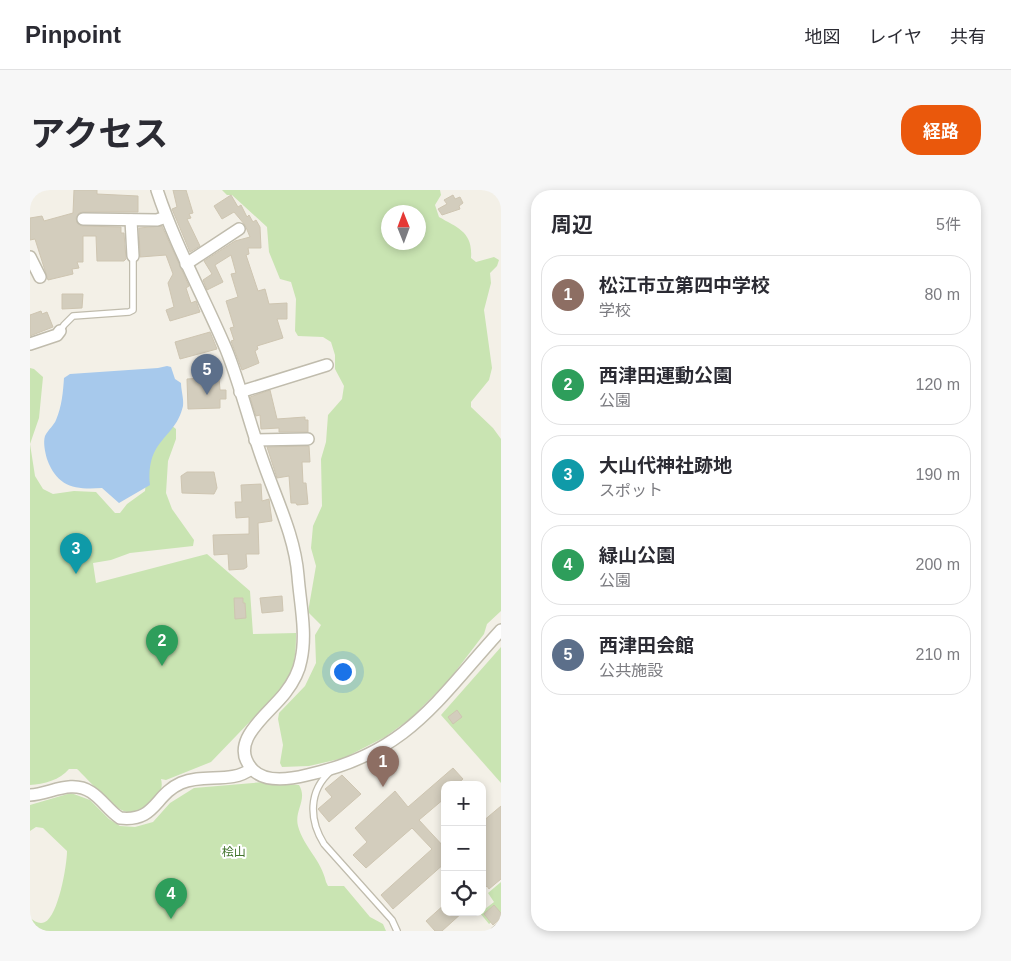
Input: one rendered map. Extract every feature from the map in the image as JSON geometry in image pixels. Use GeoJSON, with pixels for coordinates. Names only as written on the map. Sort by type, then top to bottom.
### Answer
{"type":"FeatureCollection","features":[{"type":"Feature","properties":{"kind":"street"},"geometry":{"type":"LineString","coordinates":[[157,190],[186,264],[226,349],[255,440],[294,546],[303,645],[301,661],[294,680],[247,736],[244,752],[252,769],[266,777],[287,778],[334,768],[382,748],[415,724],[450,691],[501,630]]}},
{"type":"Feature","properties":{"kind":"street"},"geometry":{"type":"LineString","coordinates":[[82,219],[157,220],[166,217]]}},
{"type":"Feature","properties":{"kind":"street"},"geometry":{"type":"LineString","coordinates":[[131,220],[133,256]]}},
{"type":"Feature","properties":{"kind":"street"},"geometry":{"type":"LineString","coordinates":[[186,264],[239,229]]}},
{"type":"Feature","properties":{"kind":"street"},"geometry":{"type":"LineString","coordinates":[[30,257],[40,277]]}},
{"type":"Feature","properties":{"kind":"street"},"geometry":{"type":"LineString","coordinates":[[30,344],[57,335],[60,331]]}},
{"type":"Feature","properties":{"kind":"street"},"geometry":{"type":"LineString","coordinates":[[240,392],[326,365]]}},
{"type":"Feature","properties":{"kind":"street"},"geometry":{"type":"LineString","coordinates":[[255,440],[308,439]]}},
{"type":"Feature","properties":{"kind":"street"},"geometry":{"type":"LineString","coordinates":[[30,795],[70,786],[80,787],[89,790],[120,818],[136,818],[153,809],[167,793],[182,783],[208,778],[237,776],[252,769]]}},
{"type":"Feature","properties":{"kind":"lane"},"geometry":{"type":"LineString","coordinates":[[60,331],[73,316],[129,312],[133,310],[133,256]]}},
{"type":"Feature","properties":{"kind":"lane"},"geometry":{"type":"LineString","coordinates":[[334,768],[325,776],[314,800],[313,822],[317,833],[324,844],[392,920],[397,931]]}},
{"type":"Feature","properties":{"kind":"lane"},"geometry":{"type":"LineString","coordinates":[[494,931],[501,925]]}},
{"type":"Feature","properties":{"kind":"green space"},"geometry":{"type":"Polygon","coordinates":[[[222,190],[440,190],[441,195],[435,205],[439,217],[458,228],[467,237],[470,242],[471,258],[476,262],[494,257],[499,260],[497,266],[490,273],[491,283],[484,310],[492,368],[489,380],[471,402],[471,407],[493,428],[501,439],[501,611],[487,624],[484,634],[449,680],[410,719],[385,737],[344,758],[309,766],[282,767],[280,763],[283,745],[278,719],[279,713],[305,686],[316,663],[315,635],[321,625],[308,612],[316,566],[311,548],[313,526],[322,506],[321,459],[326,442],[328,415],[342,399],[344,386],[335,369],[335,355],[331,342],[323,337],[298,336],[295,331],[296,299],[291,282],[280,279],[269,252],[267,227],[232,195],[227,195],[222,190]]]}},
{"type":"Feature","properties":{"kind":"green space"},"geometry":{"type":"Polygon","coordinates":[[[30,368],[43,377],[39,418],[30,444],[30,368]]]}},
{"type":"Feature","properties":{"kind":"green space"},"geometry":{"type":"Polygon","coordinates":[[[171,425],[176,429],[176,439],[168,461],[166,493],[172,509],[194,540],[193,546],[130,553],[111,560],[93,563],[96,583],[207,554],[250,591],[253,634],[296,633],[294,661],[283,687],[211,762],[166,780],[161,779],[162,787],[160,792],[151,802],[138,811],[127,812],[115,806],[77,769],[69,769],[51,781],[30,785],[30,444],[35,476],[43,489],[53,494],[74,491],[96,492],[115,513],[120,513],[127,504],[145,491],[148,461],[157,442],[171,425]]]}},
{"type":"Feature","properties":{"kind":"green space"},"geometry":{"type":"Polygon","coordinates":[[[501,647],[501,783],[441,715],[501,647]]]}},
{"type":"Feature","properties":{"kind":"green space","name":"桧山"},"geometry":{"type":"Polygon","coordinates":[[[264,782],[299,785],[302,800],[297,820],[298,826],[304,841],[324,874],[328,886],[344,886],[370,917],[383,924],[386,931],[30,931],[30,918],[43,923],[50,918],[54,910],[58,901],[67,851],[43,828],[36,827],[30,831],[30,805],[71,793],[90,800],[109,819],[120,826],[135,827],[153,822],[170,803],[194,788],[264,782]]]}},
{"type":"Feature","properties":{"kind":"green space"},"geometry":{"type":"Polygon","coordinates":[[[501,882],[501,914],[489,924],[482,916],[486,916],[486,908],[494,902],[488,893],[501,882]]]}},
{"type":"Feature","properties":{"kind":"water"},"geometry":{"type":"Polygon","coordinates":[[[171,367],[175,379],[181,383],[183,406],[174,426],[157,448],[152,458],[150,485],[119,503],[102,488],[75,487],[68,485],[56,476],[47,459],[44,441],[58,415],[64,378],[70,374],[171,367]]]}},
{"type":"Feature","properties":{"kind":"building"},"geometry":{"type":"Polygon","coordinates":[[[74,190],[97,190],[97,194],[138,196],[138,212],[83,212],[79,213],[76,218],[77,223],[82,226],[121,227],[121,233],[124,233],[126,259],[124,261],[97,261],[96,236],[83,236],[83,262],[77,262],[79,268],[72,269],[73,274],[48,280],[35,239],[30,240],[30,218],[42,216],[44,221],[73,213],[74,190]]]}},
{"type":"Feature","properties":{"kind":"building"},"geometry":{"type":"Polygon","coordinates":[[[173,190],[186,190],[193,213],[189,214],[191,218],[187,219],[200,246],[190,252],[172,209],[177,207],[173,190]]]}},
{"type":"Feature","properties":{"kind":"building"},"geometry":{"type":"Polygon","coordinates":[[[231,195],[238,207],[241,205],[247,217],[249,215],[253,222],[256,220],[260,227],[261,248],[248,248],[249,254],[246,255],[258,291],[265,289],[269,304],[287,303],[287,319],[277,319],[283,338],[257,346],[258,349],[255,351],[259,363],[242,370],[231,341],[234,340],[230,328],[234,327],[226,301],[238,297],[231,274],[236,273],[231,255],[215,265],[223,282],[207,290],[203,280],[212,274],[204,261],[235,241],[250,237],[245,225],[234,212],[222,219],[214,206],[231,195]]]}},
{"type":"Feature","properties":{"kind":"building"},"geometry":{"type":"Polygon","coordinates":[[[453,195],[455,199],[460,197],[463,203],[459,206],[460,209],[442,215],[438,209],[447,204],[444,200],[453,195]]]}},
{"type":"Feature","properties":{"kind":"building"},"geometry":{"type":"Polygon","coordinates":[[[162,226],[189,286],[186,288],[191,303],[196,301],[200,312],[170,321],[166,310],[174,307],[168,283],[173,274],[166,255],[140,257],[139,228],[162,226]]]}},
{"type":"Feature","properties":{"kind":"building"},"geometry":{"type":"Polygon","coordinates":[[[62,294],[83,294],[82,308],[62,309],[62,294]]]}},
{"type":"Feature","properties":{"kind":"building"},"geometry":{"type":"Polygon","coordinates":[[[41,311],[42,314],[47,312],[53,327],[30,336],[30,315],[41,311]]]}},
{"type":"Feature","properties":{"kind":"building"},"geometry":{"type":"Polygon","coordinates":[[[210,332],[217,349],[180,359],[175,342],[210,332]]]}},
{"type":"Feature","properties":{"kind":"building"},"geometry":{"type":"Polygon","coordinates":[[[219,377],[220,390],[226,390],[226,399],[220,399],[220,408],[188,409],[187,379],[219,377]]]}},
{"type":"Feature","properties":{"kind":"building"},"geometry":{"type":"Polygon","coordinates":[[[270,390],[277,419],[305,417],[305,420],[308,420],[308,432],[279,432],[279,428],[261,429],[260,415],[256,416],[250,397],[270,390]]]}},
{"type":"Feature","properties":{"kind":"building"},"geometry":{"type":"Polygon","coordinates":[[[309,446],[310,462],[302,462],[303,483],[306,483],[308,504],[297,505],[296,503],[291,503],[289,476],[277,478],[267,447],[309,446]]]}},
{"type":"Feature","properties":{"kind":"building"},"geometry":{"type":"Polygon","coordinates":[[[187,472],[214,472],[217,488],[214,494],[182,493],[181,476],[187,472]]]}},
{"type":"Feature","properties":{"kind":"building"},"geometry":{"type":"Polygon","coordinates":[[[261,484],[262,501],[269,499],[272,521],[258,523],[259,554],[246,554],[247,567],[244,569],[229,570],[228,554],[214,555],[213,535],[249,534],[249,517],[236,518],[235,502],[242,502],[241,485],[261,484]]]}},
{"type":"Feature","properties":{"kind":"building"},"geometry":{"type":"Polygon","coordinates":[[[282,596],[283,611],[262,613],[260,598],[282,596]]]}},
{"type":"Feature","properties":{"kind":"building"},"geometry":{"type":"Polygon","coordinates":[[[234,598],[243,598],[246,618],[235,619],[234,598]]]}},
{"type":"Feature","properties":{"kind":"building"},"geometry":{"type":"Polygon","coordinates":[[[457,710],[462,717],[453,724],[448,717],[457,710]]]}},
{"type":"Feature","properties":{"kind":"building"},"geometry":{"type":"Polygon","coordinates":[[[453,768],[463,779],[461,781],[441,781],[441,801],[419,820],[441,844],[441,867],[393,909],[381,895],[432,849],[412,828],[366,868],[353,855],[367,842],[355,828],[395,791],[408,807],[453,768]]]}},
{"type":"Feature","properties":{"kind":"building"},"geometry":{"type":"Polygon","coordinates":[[[342,775],[361,794],[329,822],[318,809],[332,797],[325,789],[342,775]]]}},
{"type":"Feature","properties":{"kind":"building"},"geometry":{"type":"Polygon","coordinates":[[[501,806],[501,879],[489,889],[486,887],[486,819],[501,806]]]}},
{"type":"Feature","properties":{"kind":"building"},"geometry":{"type":"Polygon","coordinates":[[[494,905],[501,913],[501,918],[493,925],[486,916],[486,912],[494,905]]]}},
{"type":"Feature","properties":{"kind":"building"},"geometry":{"type":"Polygon","coordinates":[[[441,908],[441,916],[459,916],[442,931],[435,931],[426,921],[441,908]]]}},
{"type":"Feature","properties":{"kind":"place","name":"西津田会館"},"geometry":{"type":"Point","coordinates":[207,395]}},
{"type":"Feature","properties":{"kind":"place","name":"大山代神社跡地"},"geometry":{"type":"Point","coordinates":[76,574]}},
{"type":"Feature","properties":{"kind":"place","name":"西津田運動公園"},"geometry":{"type":"Point","coordinates":[162,666]}},
{"type":"Feature","properties":{"kind":"place","name":"松江市立第四中学校"},"geometry":{"type":"Point","coordinates":[383,787]}},
{"type":"Feature","properties":{"kind":"place","name":"緑山公園"},"geometry":{"type":"Point","coordinates":[171,919]}}]}
